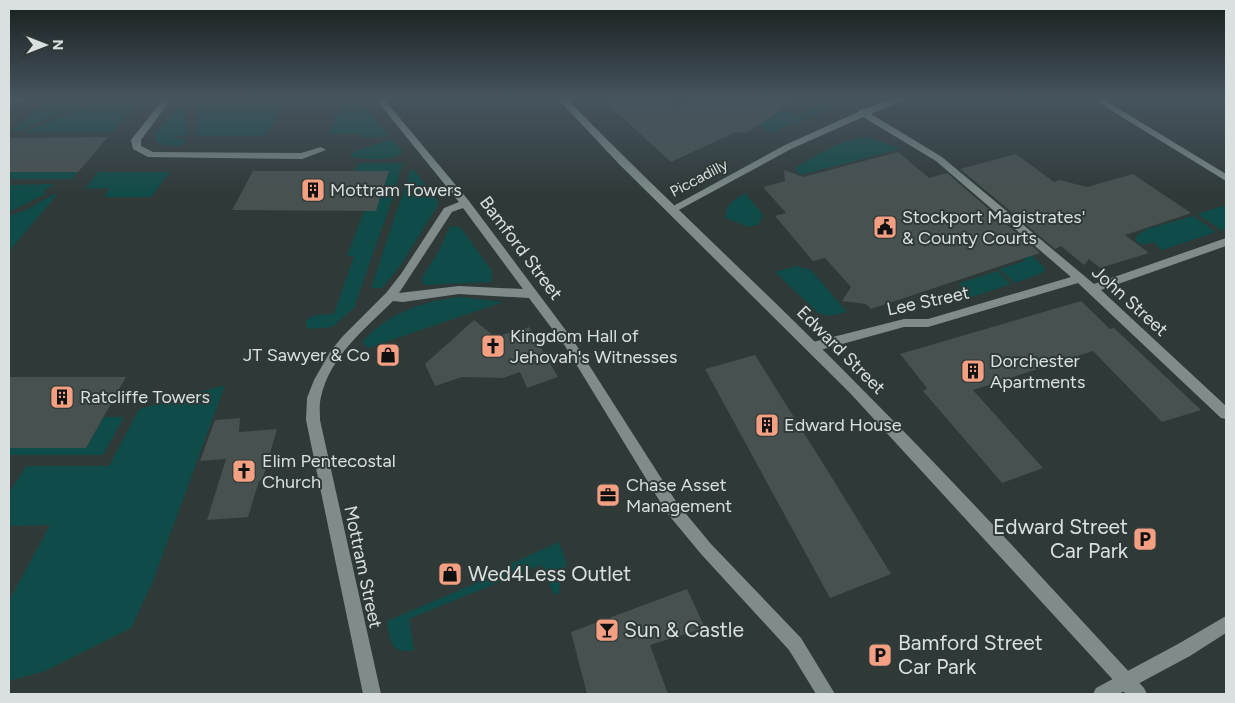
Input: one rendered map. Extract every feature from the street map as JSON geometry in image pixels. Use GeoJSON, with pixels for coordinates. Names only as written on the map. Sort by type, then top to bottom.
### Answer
{"type":"FeatureCollection","features":[{"type":"Feature","properties":{"kind":"street"},"geometry":{"type":"LineString","coordinates":[[142,131],[137,137],[136,147],[141,151],[158,156],[302,156],[321,150]]}},
{"type":"Feature","properties":{"kind":"street","name":"Bamford Street"},"geometry":{"type":"LineString","coordinates":[[406,131],[465,203],[570,343],[672,508],[706,549],[795,644],[826,694]]}},
{"type":"Feature","properties":{"kind":"street","name":"Edward Street"},"geometry":{"type":"LineString","coordinates":[[593,131],[671,210],[813,347],[951,488],[1066,618],[1138,694]]}},
{"type":"Feature","properties":{"kind":"street","name":"Piccadilly"},"geometry":{"type":"LineString","coordinates":[[671,210],[771,155],[822,131]]}},
{"type":"Feature","properties":{"kind":"street","name":"John Street"},"geometry":{"type":"LineString","coordinates":[[893,131],[934,155],[1092,289],[1226,414]]}},
{"type":"Feature","properties":{"kind":"street"},"geometry":{"type":"LineString","coordinates":[[1150,131],[1225,176]]}},
{"type":"Feature","properties":{"kind":"street","name":"Mottram Street"},"geometry":{"type":"LineString","coordinates":[[372,694],[313,420],[314,398],[320,380],[346,340],[390,296],[420,257],[448,210],[465,203]]}},
{"type":"Feature","properties":{"kind":"street"},"geometry":{"type":"LineString","coordinates":[[1092,289],[1226,242]]}},
{"type":"Feature","properties":{"kind":"street","name":"Lee Street"},"geometry":{"type":"LineString","coordinates":[[813,347],[904,323],[928,323],[1079,279]]}},
{"type":"Feature","properties":{"kind":"street"},"geometry":{"type":"LineString","coordinates":[[390,296],[403,298],[459,290],[533,294]]}},
{"type":"Feature","properties":{"kind":"street"},"geometry":{"type":"LineString","coordinates":[[1102,694],[1184,650],[1226,624]]}},
{"type":"Feature","properties":{"kind":"shaded area"},"geometry":{"type":"Polygon","coordinates":[[[26,131],[114,131],[113,132],[23,132],[26,131]]]}},
{"type":"Feature","properties":{"kind":"shaded area"},"geometry":{"type":"Polygon","coordinates":[[[158,131],[187,131],[188,136],[176,136],[174,139],[187,139],[181,146],[161,145],[155,140],[155,134],[158,131]]]}},
{"type":"Feature","properties":{"kind":"shaded area"},"geometry":{"type":"Polygon","coordinates":[[[197,131],[268,131],[265,136],[197,136],[197,131]]]}},
{"type":"Feature","properties":{"kind":"shaded area"},"geometry":{"type":"Polygon","coordinates":[[[329,131],[385,131],[389,136],[359,137],[360,134],[328,134],[329,131]]]}},
{"type":"Feature","properties":{"kind":"shaded area"},"geometry":{"type":"Polygon","coordinates":[[[870,137],[901,149],[800,175],[795,168],[822,152],[849,140],[870,137]]]}},
{"type":"Feature","properties":{"kind":"shaded area"},"geometry":{"type":"Polygon","coordinates":[[[392,139],[403,152],[392,158],[350,158],[353,152],[392,139]]]}},
{"type":"Feature","properties":{"kind":"shaded area"},"geometry":{"type":"Polygon","coordinates":[[[359,163],[403,163],[395,188],[383,188],[389,171],[355,171],[359,163]]]}},
{"type":"Feature","properties":{"kind":"shaded area"},"geometry":{"type":"Polygon","coordinates":[[[411,169],[415,171],[439,203],[401,265],[382,288],[371,288],[411,169]]]}},
{"type":"Feature","properties":{"kind":"shaded area"},"geometry":{"type":"Polygon","coordinates":[[[9,172],[78,172],[72,179],[9,179],[9,172]]]}},
{"type":"Feature","properties":{"kind":"shaded area"},"geometry":{"type":"Polygon","coordinates":[[[98,172],[170,172],[151,197],[104,197],[110,188],[85,189],[98,172]]]}},
{"type":"Feature","properties":{"kind":"shaded area"},"geometry":{"type":"Polygon","coordinates":[[[54,184],[44,191],[45,194],[9,212],[9,185],[54,184]]]}},
{"type":"Feature","properties":{"kind":"shaded area"},"geometry":{"type":"Polygon","coordinates":[[[745,193],[763,215],[759,224],[749,227],[725,218],[728,206],[745,193]]]}},
{"type":"Feature","properties":{"kind":"shaded area"},"geometry":{"type":"Polygon","coordinates":[[[54,194],[57,195],[9,251],[9,216],[26,210],[54,194]]]}},
{"type":"Feature","properties":{"kind":"shaded area"},"geometry":{"type":"Polygon","coordinates":[[[381,194],[394,194],[354,308],[332,327],[307,329],[306,320],[316,315],[334,314],[354,256],[347,256],[364,211],[381,194]]]}},
{"type":"Feature","properties":{"kind":"shaded area"},"geometry":{"type":"Polygon","coordinates":[[[1226,205],[1226,229],[1221,230],[1197,214],[1226,205]]]}},
{"type":"Feature","properties":{"kind":"shaded area"},"geometry":{"type":"Polygon","coordinates":[[[1193,216],[1216,232],[1162,250],[1153,242],[1142,245],[1136,241],[1136,236],[1147,229],[1193,216]]]}},
{"type":"Feature","properties":{"kind":"shaded area"},"geometry":{"type":"Polygon","coordinates":[[[450,226],[461,228],[492,271],[491,282],[424,285],[421,279],[439,251],[450,226]]]}},
{"type":"Feature","properties":{"kind":"shaded area"},"geometry":{"type":"Polygon","coordinates":[[[1030,254],[1043,266],[1045,270],[1042,273],[1015,283],[999,269],[1025,261],[1022,257],[1030,254]]]}},
{"type":"Feature","properties":{"kind":"shaded area"},"geometry":{"type":"Polygon","coordinates":[[[796,266],[811,270],[847,312],[829,316],[818,313],[775,272],[796,266]]]}},
{"type":"Feature","properties":{"kind":"shaded area"},"geometry":{"type":"Polygon","coordinates":[[[998,271],[1011,284],[960,301],[958,296],[960,283],[998,271]]]}},
{"type":"Feature","properties":{"kind":"shaded area"},"geometry":{"type":"Polygon","coordinates":[[[461,297],[503,302],[368,348],[362,342],[394,316],[407,310],[434,301],[461,297]]]}},
{"type":"Feature","properties":{"kind":"shaded area"},"geometry":{"type":"Polygon","coordinates":[[[225,385],[153,581],[131,628],[45,671],[9,681],[9,601],[50,525],[9,526],[9,493],[26,466],[109,466],[139,409],[225,385]]]}},
{"type":"Feature","properties":{"kind":"shaded area"},"geometry":{"type":"Polygon","coordinates":[[[104,417],[124,417],[103,455],[9,455],[9,448],[86,448],[104,417]]]}},
{"type":"Feature","properties":{"kind":"shaded area"},"geometry":{"type":"Polygon","coordinates":[[[559,542],[567,564],[561,573],[559,593],[554,595],[541,565],[409,619],[414,650],[400,650],[393,644],[387,621],[511,568],[510,564],[559,542]]]}},
{"type":"Feature","properties":{"kind":"building"},"geometry":{"type":"Polygon","coordinates":[[[637,131],[749,131],[745,133],[736,132],[671,162],[637,131]]]}},
{"type":"Feature","properties":{"kind":"building"},"geometry":{"type":"Polygon","coordinates":[[[108,137],[78,172],[9,172],[9,138],[108,137]]]}},
{"type":"Feature","properties":{"kind":"building","name":"Stockport Magistrates' & County Courts"},"geometry":{"type":"Polygon","coordinates":[[[898,152],[929,178],[947,173],[1040,253],[871,309],[866,304],[842,301],[851,287],[825,258],[813,261],[775,216],[786,213],[763,187],[785,181],[784,170],[803,177],[898,152]]]}},
{"type":"Feature","properties":{"kind":"building"},"geometry":{"type":"Polygon","coordinates":[[[1016,154],[1054,182],[1059,180],[1087,187],[1133,174],[1191,213],[1125,235],[1149,253],[1100,268],[1089,259],[1084,265],[1061,246],[1055,249],[960,169],[1016,154]]]}},
{"type":"Feature","properties":{"kind":"building","name":"Mottram Towers"},"geometry":{"type":"Polygon","coordinates":[[[253,171],[389,171],[376,211],[232,210],[253,171]]]}},
{"type":"Feature","properties":{"kind":"building","name":"Dorchester Apartments"},"geometry":{"type":"Polygon","coordinates":[[[1081,301],[1110,329],[1114,328],[1201,410],[1162,422],[1093,351],[973,390],[1043,468],[1002,483],[923,391],[927,388],[900,354],[1081,301]]]}},
{"type":"Feature","properties":{"kind":"building","name":"Kingdom Hall of Jehovah's Witnesses"},"geometry":{"type":"Polygon","coordinates":[[[474,320],[495,337],[529,327],[558,377],[527,388],[520,372],[503,378],[462,377],[435,386],[425,364],[474,320]]]}},
{"type":"Feature","properties":{"kind":"building","name":"Edward House"},"geometry":{"type":"Polygon","coordinates":[[[755,355],[891,574],[830,598],[705,369],[755,355]]]}},
{"type":"Feature","properties":{"kind":"building","name":"Ratcliffe Towers"},"geometry":{"type":"Polygon","coordinates":[[[9,377],[126,377],[86,448],[9,448],[9,377]]]}},
{"type":"Feature","properties":{"kind":"building","name":"Elim Pentecostal Church"},"geometry":{"type":"Polygon","coordinates":[[[240,418],[239,432],[277,429],[262,481],[259,481],[248,517],[207,520],[226,459],[200,461],[215,420],[240,418]]]}},
{"type":"Feature","properties":{"kind":"building","name":"Sun & Castle"},"geometry":{"type":"Polygon","coordinates":[[[687,589],[705,628],[650,645],[668,694],[587,694],[571,632],[687,589]]]}},
{"type":"Feature","properties":{"kind":"place","name":"Mottram Towers"},"geometry":{"type":"Point","coordinates":[313,190]}},
{"type":"Feature","properties":{"kind":"place","name":"Stockport Magistrates' & County Courts"},"geometry":{"type":"Point","coordinates":[885,227]}},
{"type":"Feature","properties":{"kind":"place","name":"Kingdom Hall of Jehovah's Witnesses"},"geometry":{"type":"Point","coordinates":[493,346]}},
{"type":"Feature","properties":{"kind":"place","name":"JT Sawyer & Co"},"geometry":{"type":"Point","coordinates":[388,355]}},
{"type":"Feature","properties":{"kind":"place","name":"Dorchester Apartments"},"geometry":{"type":"Point","coordinates":[973,371]}},
{"type":"Feature","properties":{"kind":"place","name":"Ratcliffe Towers"},"geometry":{"type":"Point","coordinates":[62,397]}},
{"type":"Feature","properties":{"kind":"place","name":"Edward House"},"geometry":{"type":"Point","coordinates":[767,425]}},
{"type":"Feature","properties":{"kind":"place","name":"Elim Pentecostal Church"},"geometry":{"type":"Point","coordinates":[244,471]}},
{"type":"Feature","properties":{"kind":"place","name":"Chase Asset Management"},"geometry":{"type":"Point","coordinates":[608,495]}},
{"type":"Feature","properties":{"kind":"place","name":"Edward Street Car Park"},"geometry":{"type":"Point","coordinates":[1145,539]}},
{"type":"Feature","properties":{"kind":"place","name":"Wed4Less Outlet"},"geometry":{"type":"Point","coordinates":[450,574]}},
{"type":"Feature","properties":{"kind":"place","name":"Sun & Castle"},"geometry":{"type":"Point","coordinates":[607,630]}},
{"type":"Feature","properties":{"kind":"place","name":"Bamford Street Car Park"},"geometry":{"type":"Point","coordinates":[880,655]}}]}
